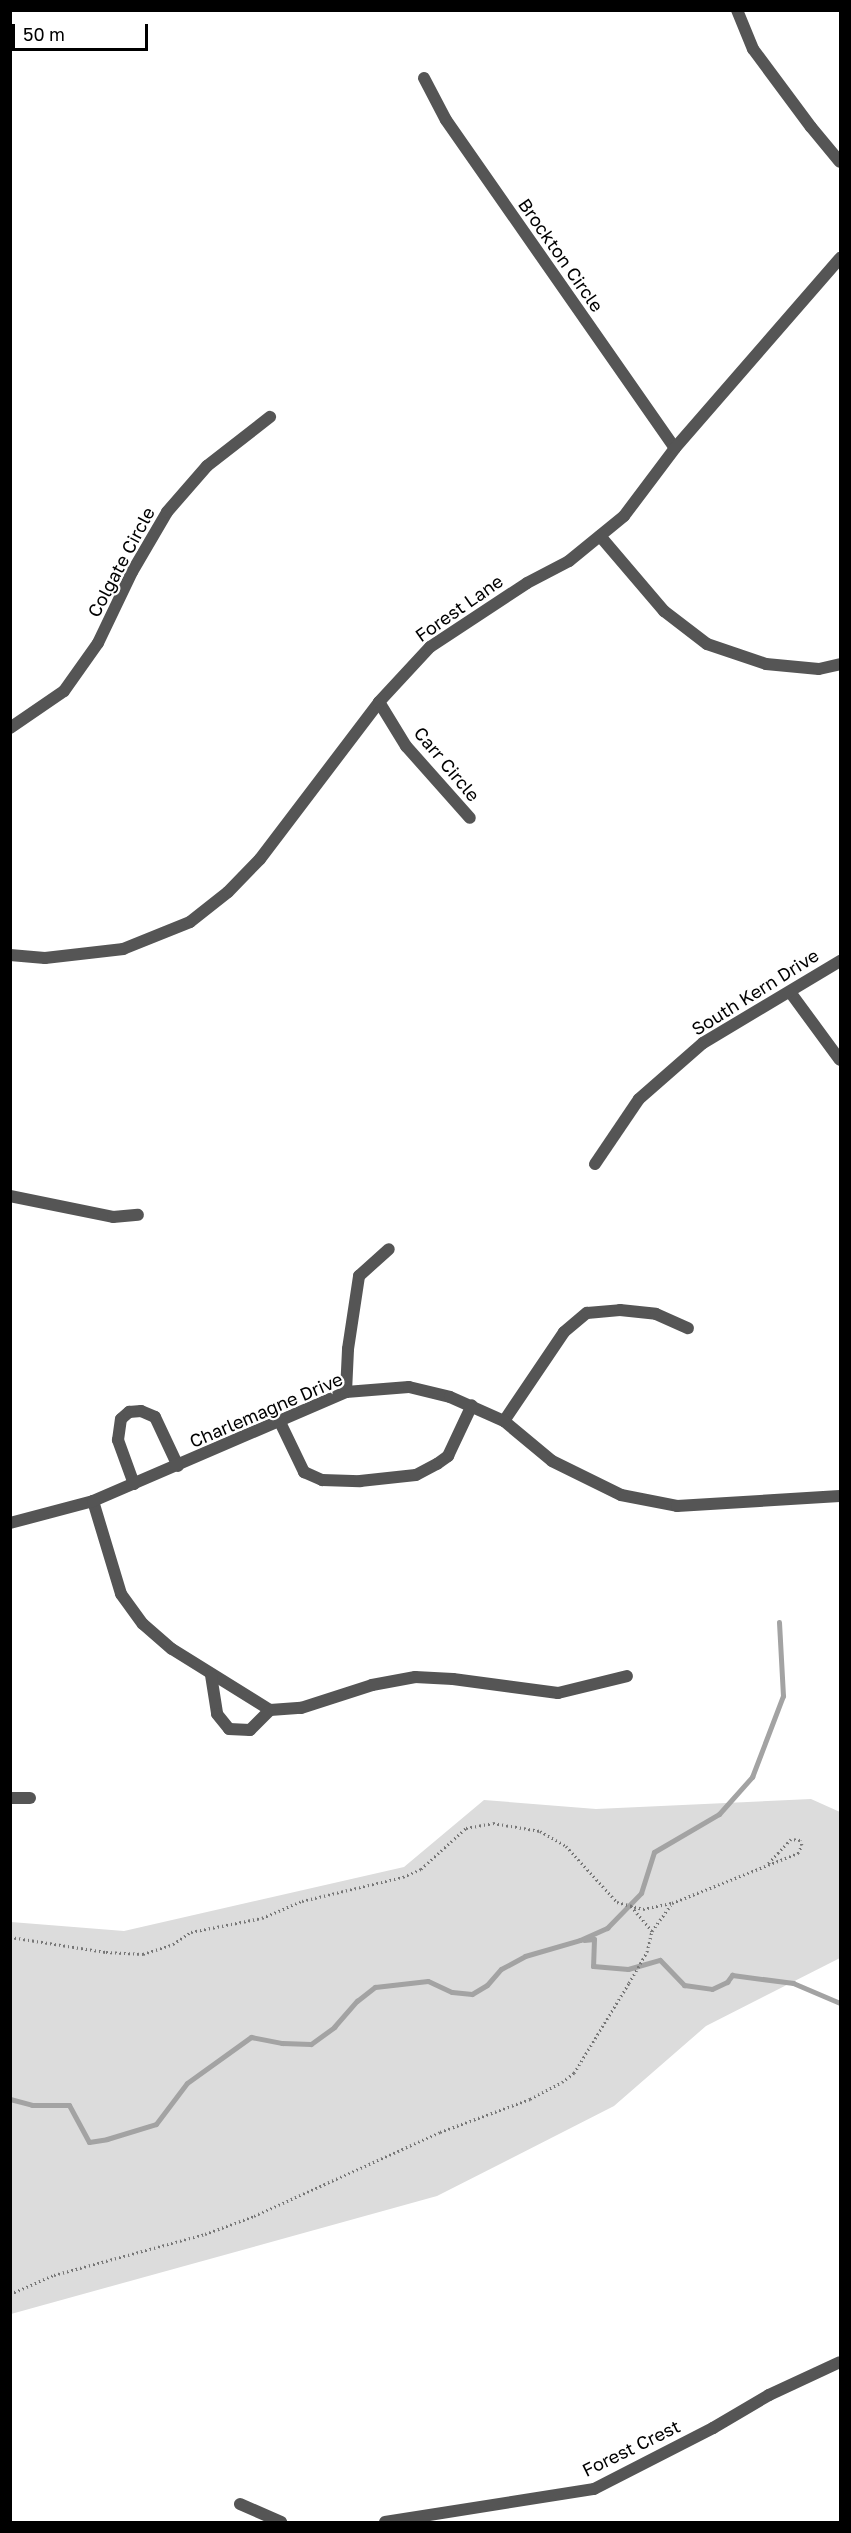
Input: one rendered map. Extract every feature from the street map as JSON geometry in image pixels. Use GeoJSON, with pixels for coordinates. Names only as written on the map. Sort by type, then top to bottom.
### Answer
{"type":"FeatureCollection","features":[{"type":"Feature","properties":{"kind":"street"},"geometry":{"type":"LineString","coordinates":[[737,10],[753,49],[840,162]]}},
{"type":"Feature","properties":{"kind":"street","name":"Brockton Circle"},"geometry":{"type":"LineString","coordinates":[[424,78],[453,130],[675,448]]}},
{"type":"Feature","properties":{"kind":"street","name":"Forest Lane"},"geometry":{"type":"LineString","coordinates":[[10,955],[45,958],[123,949],[190,922],[228,892],[260,859],[379,702],[430,647],[527,583],[569,561],[624,516],[675,448],[840,258]]}},
{"type":"Feature","properties":{"kind":"street","name":"Colgate Circle"},"geometry":{"type":"LineString","coordinates":[[10,728],[64,691],[98,643],[132,572],[167,512],[207,466],[270,417]]}},
{"type":"Feature","properties":{"kind":"street"},"geometry":{"type":"LineString","coordinates":[[600,536],[664,611],[707,644],[766,664],[819,669],[840,664]]}},
{"type":"Feature","properties":{"kind":"street","name":"Carr Circle"},"geometry":{"type":"LineString","coordinates":[[379,702],[406,746],[470,818]]}},
{"type":"Feature","properties":{"kind":"street","name":"South Kern Drive"},"geometry":{"type":"LineString","coordinates":[[595,1164],[639,1099],[703,1043],[840,961]]}},
{"type":"Feature","properties":{"kind":"street"},"geometry":{"type":"LineString","coordinates":[[790,992],[840,1060]]}},
{"type":"Feature","properties":{"kind":"street"},"geometry":{"type":"LineString","coordinates":[[10,1196],[113,1218],[138,1215]]}},
{"type":"Feature","properties":{"kind":"street"},"geometry":{"type":"LineString","coordinates":[[346,1392],[348,1350],[359,1276],[389,1249]]}},
{"type":"Feature","properties":{"kind":"street"},"geometry":{"type":"LineString","coordinates":[[504,1421],[564,1332],[587,1313],[620,1310],[656,1314],[688,1328]]}},
{"type":"Feature","properties":{"kind":"street","name":"Charlemagne Drive"},"geometry":{"type":"LineString","coordinates":[[10,1523],[93,1501],[346,1392],[409,1387],[472,1406],[504,1421],[552,1461],[621,1495],[677,1506],[840,1496]]}},
{"type":"Feature","properties":{"kind":"street"},"geometry":{"type":"LineString","coordinates":[[279,1420],[304,1472],[322,1480],[360,1481],[416,1475],[437,1464],[448,1456],[472,1406]]}},
{"type":"Feature","properties":{"kind":"street"},"geometry":{"type":"LineString","coordinates":[[134,1484],[118,1440],[121,1419],[129,1412],[141,1411],[155,1417],[178,1466]]}},
{"type":"Feature","properties":{"kind":"street"},"geometry":{"type":"LineString","coordinates":[[93,1501],[120,1594],[143,1624],[172,1649],[270,1710],[301,1708],[372,1685],[415,1677],[453,1678],[558,1693],[627,1676]]}},
{"type":"Feature","properties":{"kind":"street"},"geometry":{"type":"LineString","coordinates":[[212,1675],[217,1714],[229,1730],[250,1730],[270,1710]]}},
{"type":"Feature","properties":{"kind":"street"},"geometry":{"type":"LineString","coordinates":[[10,1798],[30,1798]]}},
{"type":"Feature","properties":{"kind":"street","name":"Forest Crest"},"geometry":{"type":"LineString","coordinates":[[385,2523],[594,2490],[713,2428],[769,2395],[840,2362]]}},
{"type":"Feature","properties":{"kind":"street"},"geometry":{"type":"LineString","coordinates":[[240,2504],[281,2523]]}},
{"type":"Feature","properties":{"kind":"path"},"geometry":{"type":"LineString","coordinates":[[10,1937],[106,1952],[143,1954],[172,1944],[190,1932],[261,1918],[302,1901],[403,1877],[421,1869],[466,1828],[493,1823],[540,1831],[566,1846],[617,1902],[643,1909],[672,1903],[798,1853],[802,1845],[800,1840],[791,1839],[767,1865]]}},
{"type":"Feature","properties":{"kind":"path"},"geometry":{"type":"LineString","coordinates":[[10,2294],[54,2275],[205,2234],[254,2216],[440,2132],[530,2099],[562,2082],[574,2073],[629,1983],[646,1952],[652,1931],[672,1903]]}},
{"type":"Feature","properties":{"kind":"path"},"geometry":{"type":"LineString","coordinates":[[631,1906],[652,1931]]}},
{"type":"Feature","properties":{"kind":"shaded area"},"geometry":{"type":"Polygon","coordinates":[[[811,1799],[840,1812],[840,1958],[706,2026],[614,2106],[437,2196],[11,2314],[11,1922],[124,1931],[404,1867],[484,1800],[596,1809],[811,1799]]]}},
{"type":"Feature","properties":{"kind":"waterway"},"geometry":{"type":"LineString","coordinates":[[10,2099],[32,2105],[69,2105],[89,2142],[107,2139],[156,2124],[187,2083],[251,2037],[282,2043],[311,2044],[334,2027],[357,2001],[375,1987],[428,1981],[452,1992],[472,1994],[487,1985],[501,1969],[525,1956],[580,1940],[607,1928],[641,1893],[654,1852],[719,1814],[752,1777],[783,1696],[779,1622]]}},
{"type":"Feature","properties":{"kind":"waterway"},"geometry":{"type":"LineString","coordinates":[[584,1940],[594,1939],[593,1966],[628,1969],[660,1960],[684,1985],[712,1989],[727,1982],[732,1975],[793,1983],[840,2003]]}}]}
